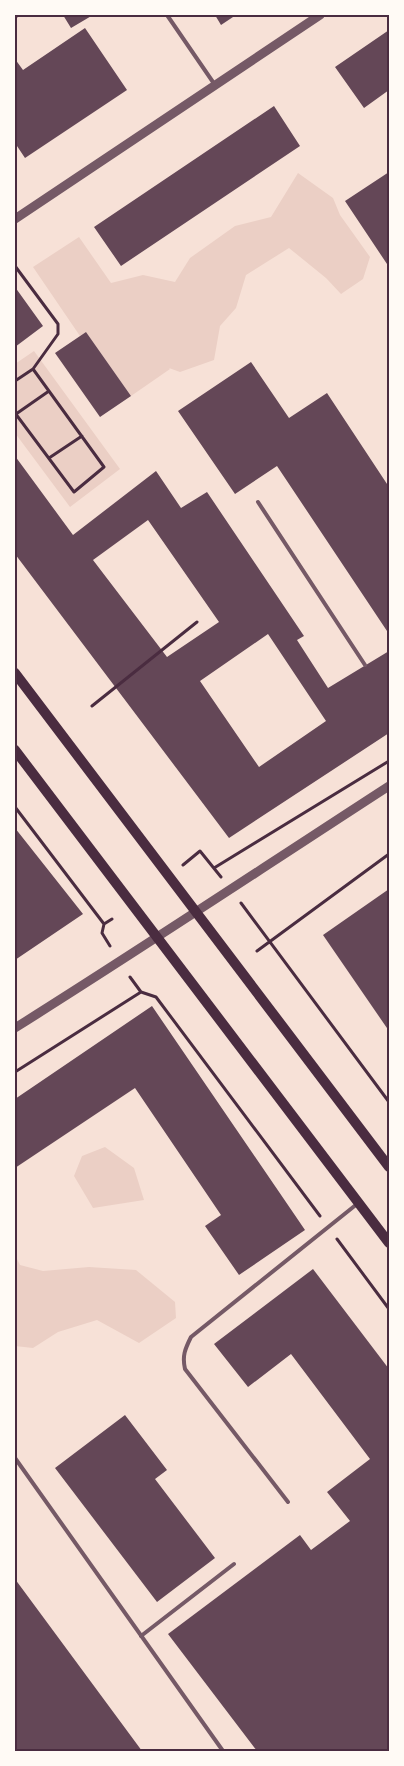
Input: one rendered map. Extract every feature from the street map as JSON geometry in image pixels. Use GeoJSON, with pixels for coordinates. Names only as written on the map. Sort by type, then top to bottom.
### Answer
{"type":"FeatureCollection","features":[{"type":"Feature","properties":{"kind":"main road"},"geometry":{"type":"LineString","coordinates":[[15,673],[389,1167]]}},
{"type":"Feature","properties":{"kind":"main road"},"geometry":{"type":"LineString","coordinates":[[15,750],[389,1243]]}},
{"type":"Feature","properties":{"kind":"street"},"geometry":{"type":"LineString","coordinates":[[15,219],[320,15]]}},
{"type":"Feature","properties":{"kind":"street"},"geometry":{"type":"LineString","coordinates":[[15,1028],[389,786]]}},
{"type":"Feature","properties":{"kind":"lane"},"geometry":{"type":"LineString","coordinates":[[167,15],[215,85]]}},
{"type":"Feature","properties":{"kind":"lane"},"geometry":{"type":"LineString","coordinates":[[258,502],[365,665]]}},
{"type":"Feature","properties":{"kind":"lane"},"geometry":{"type":"LineString","coordinates":[[288,1502],[185,1368],[183,1359],[185,1350],[191,1337],[358,1203]]}},
{"type":"Feature","properties":{"kind":"lane"},"geometry":{"type":"LineString","coordinates":[[15,1458],[223,1751]]}},
{"type":"Feature","properties":{"kind":"lane"},"geometry":{"type":"LineString","coordinates":[[141,1636],[234,1564]]}},
{"type":"Feature","properties":{"kind":"path"},"geometry":{"type":"LineString","coordinates":[[15,266],[58,324],[58,334],[33,368],[15,381]]}},
{"type":"Feature","properties":{"kind":"path"},"geometry":{"type":"LineString","coordinates":[[33,368],[104,467],[74,492],[15,414],[49,391]]}},
{"type":"Feature","properties":{"kind":"path"},"geometry":{"type":"LineString","coordinates":[[49,458],[82,436]]}},
{"type":"Feature","properties":{"kind":"path"},"geometry":{"type":"LineString","coordinates":[[92,706],[197,622]]}},
{"type":"Feature","properties":{"kind":"path"},"geometry":{"type":"LineString","coordinates":[[183,865],[200,851],[214,868],[389,760]]}},
{"type":"Feature","properties":{"kind":"path"},"geometry":{"type":"LineString","coordinates":[[15,807],[104,924]]}},
{"type":"Feature","properties":{"kind":"path"},"geometry":{"type":"LineString","coordinates":[[257,952],[389,854]]}},
{"type":"Feature","properties":{"kind":"path"},"geometry":{"type":"LineString","coordinates":[[253,918],[389,1102]]}},
{"type":"Feature","properties":{"kind":"path"},"geometry":{"type":"LineString","coordinates":[[106,940],[102,933],[104,924],[112,919]]}},
{"type":"Feature","properties":{"kind":"path"},"geometry":{"type":"LineString","coordinates":[[133,981],[141,992],[156,997],[389,1309]]}},
{"type":"Feature","properties":{"kind":"path"},"geometry":{"type":"LineString","coordinates":[[15,1072],[141,992]]}},
{"type":"Feature","properties":{"kind":"shaded area"},"geometry":{"type":"Polygon","coordinates":[[[298,173],[333,198],[340,215],[370,257],[363,279],[341,294],[326,278],[289,248],[246,275],[236,308],[220,326],[214,360],[180,372],[169,368],[131,396],[86,332],[80,336],[33,267],[79,237],[111,283],[143,275],[175,282],[190,258],[235,226],[271,217],[298,173]]]}},
{"type":"Feature","properties":{"kind":"shaded area"},"geometry":{"type":"Polygon","coordinates":[[[34,351],[120,469],[70,507],[15,433],[15,364],[34,351]]]}},
{"type":"Feature","properties":{"kind":"shaded area"},"geometry":{"type":"Polygon","coordinates":[[[105,1147],[134,1168],[144,1200],[93,1208],[74,1176],[82,1156],[105,1147]]]}},
{"type":"Feature","properties":{"kind":"shaded area"},"geometry":{"type":"Polygon","coordinates":[[[15,1255],[20,1265],[43,1271],[89,1267],[136,1270],[175,1302],[176,1318],[139,1343],[97,1320],[58,1332],[33,1348],[15,1346],[15,1255]]]}},
{"type":"Feature","properties":{"kind":"building"},"geometry":{"type":"Polygon","coordinates":[[[63,15],[93,15],[71,28],[63,15]]]}},
{"type":"Feature","properties":{"kind":"building"},"geometry":{"type":"Polygon","coordinates":[[[215,15],[236,15],[221,25],[215,15]]]}},
{"type":"Feature","properties":{"kind":"building"},"geometry":{"type":"Polygon","coordinates":[[[85,28],[127,90],[25,158],[15,143],[15,59],[23,70],[85,28]]]}},
{"type":"Feature","properties":{"kind":"building"},"geometry":{"type":"Polygon","coordinates":[[[389,30],[389,90],[364,108],[335,67],[389,30]]]}},
{"type":"Feature","properties":{"kind":"building"},"geometry":{"type":"Polygon","coordinates":[[[274,106],[300,146],[121,266],[94,227],[274,106]]]}},
{"type":"Feature","properties":{"kind":"building"},"geometry":{"type":"Polygon","coordinates":[[[389,172],[389,267],[345,201],[389,172]]]}},
{"type":"Feature","properties":{"kind":"building"},"geometry":{"type":"Polygon","coordinates":[[[15,287],[43,326],[15,347],[15,287]]]}},
{"type":"Feature","properties":{"kind":"building"},"geometry":{"type":"Polygon","coordinates":[[[86,332],[131,396],[100,417],[55,353],[86,332]]]}},
{"type":"Feature","properties":{"kind":"building"},"geometry":{"type":"Polygon","coordinates":[[[251,362],[289,418],[327,393],[389,487],[389,634],[277,466],[235,494],[178,411],[251,362]]]}},
{"type":"Feature","properties":{"kind":"building"},"geometry":{"type":"Polygon","coordinates":[[[15,456],[73,535],[156,471],[181,508],[207,492],[304,636],[297,640],[328,688],[389,651],[389,733],[229,838],[15,554],[15,456]],[[148,520],[93,560],[167,657],[219,622],[148,520]],[[268,634],[200,681],[259,767],[326,721],[268,634]]]}},
{"type":"Feature","properties":{"kind":"building"},"geometry":{"type":"Polygon","coordinates":[[[15,828],[83,914],[15,960],[15,828]]]}},
{"type":"Feature","properties":{"kind":"building"},"geometry":{"type":"Polygon","coordinates":[[[389,889],[389,1031],[323,935],[389,889]]]}},
{"type":"Feature","properties":{"kind":"building"},"geometry":{"type":"Polygon","coordinates":[[[152,1006],[305,1230],[239,1275],[205,1226],[221,1215],[135,1088],[15,1168],[15,1099],[152,1006]]]}},
{"type":"Feature","properties":{"kind":"building"},"geometry":{"type":"Polygon","coordinates":[[[313,1269],[389,1369],[389,1751],[257,1751],[168,1634],[300,1535],[311,1550],[350,1521],[327,1492],[370,1459],[291,1354],[248,1387],[214,1344],[313,1269]]]}},
{"type":"Feature","properties":{"kind":"building"},"geometry":{"type":"Polygon","coordinates":[[[125,1415],[167,1470],[155,1479],[215,1558],[157,1602],[55,1468],[125,1415]]]}},
{"type":"Feature","properties":{"kind":"building"},"geometry":{"type":"Polygon","coordinates":[[[15,1579],[142,1751],[15,1751],[15,1579]]]}}]}
